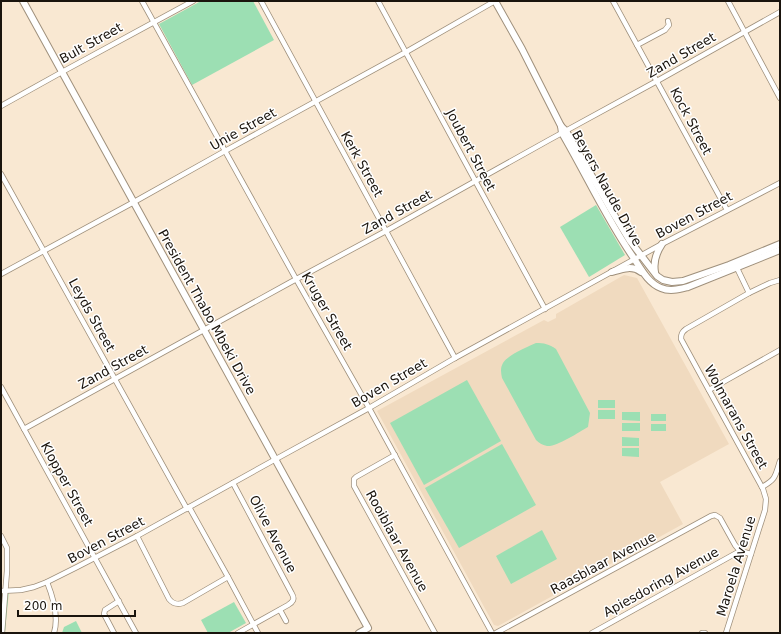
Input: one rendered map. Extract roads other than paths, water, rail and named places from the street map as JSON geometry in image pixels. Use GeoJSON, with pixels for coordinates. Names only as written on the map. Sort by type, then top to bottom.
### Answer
{"type":"FeatureCollection","features":[{"type":"Feature","properties":{"kind":"street","name":"President Thabo Mbeki Drive"},"geometry":{"type":"LineString","coordinates":[[23,1],[370,631]]}},
{"type":"Feature","properties":{"kind":"street","name":"Kruger Street"},"geometry":{"type":"LineString","coordinates":[[142,1],[296,280],[369,408],[492,633]]}},
{"type":"Feature","properties":{"kind":"street","name":"Bult Street"},"geometry":{"type":"LineString","coordinates":[[1,106],[193,1]]}},
{"type":"Feature","properties":{"kind":"street","name":"Kerk Street"},"geometry":{"type":"LineString","coordinates":[[261,1],[455,358]]}},
{"type":"Feature","properties":{"kind":"street","name":"Joubert Street"},"geometry":{"type":"LineString","coordinates":[[378,1],[545,309]]}},
{"type":"Feature","properties":{"kind":"street","name":"Unie Street"},"geometry":{"type":"LineString","coordinates":[[1,274],[316,102],[495,1]]}},
{"type":"Feature","properties":{"kind":"street","name":"Beyers Naude Drive"},"geometry":{"type":"LineString","coordinates":[[495,1],[522,48],[608,216],[644,274]]}},
{"type":"Feature","properties":{"kind":"street","name":"Kock Street"},"geometry":{"type":"LineString","coordinates":[[613,1],[727,210]]}},
{"type":"Feature","properties":{"kind":"street"},"geometry":{"type":"LineString","coordinates":[[728,1],[780,98]]}},
{"type":"Feature","properties":{"kind":"street","name":"Zand Street"},"geometry":{"type":"LineString","coordinates":[[24,429],[386,231],[780,12]]}},
{"type":"Feature","properties":{"kind":"street"},"geometry":{"type":"LineString","coordinates":[[637,45],[664,30],[669,25],[668,21]]}},
{"type":"Feature","properties":{"kind":"street","name":"Beyers Naude Drive"},"geometry":{"type":"LineString","coordinates":[[564,132],[630,241],[655,274]]}},
{"type":"Feature","properties":{"kind":"street","name":"Leyds Street"},"geometry":{"type":"LineString","coordinates":[[1,174],[114,379],[228,577],[258,633]]}},
{"type":"Feature","properties":{"kind":"street","name":"Boven Street"},"geometry":{"type":"LineString","coordinates":[[3,592],[21,590],[47,582],[137,536],[662,244],[780,183]]}},
{"type":"Feature","properties":{"kind":"street"},"geometry":{"type":"LineString","coordinates":[[662,244],[654,260],[655,274],[663,280],[672,282],[683,281],[780,244]]}},
{"type":"Feature","properties":{"kind":"street"},"geometry":{"type":"LineString","coordinates":[[612,272],[631,268],[639,270],[654,284],[662,288],[678,290],[738,268],[780,250]]}},
{"type":"Feature","properties":{"kind":"street"},"geometry":{"type":"LineString","coordinates":[[729,264],[738,268],[749,294],[770,283],[780,280]]}},
{"type":"Feature","properties":{"kind":"street","name":"Wolmarans Street"},"geometry":{"type":"LineString","coordinates":[[749,294],[686,329],[680,339],[762,487],[766,500],[766,506]]}},
{"type":"Feature","properties":{"kind":"street"},"geometry":{"type":"LineString","coordinates":[[709,390],[780,350]]}},
{"type":"Feature","properties":{"kind":"street","name":"Klopper Street"},"geometry":{"type":"LineString","coordinates":[[1,387],[136,633]]}},
{"type":"Feature","properties":{"kind":"street","name":"Rooiblaar Avenue"},"geometry":{"type":"LineString","coordinates":[[395,455],[356,477],[354,480],[354,486],[435,633]]}},
{"type":"Feature","properties":{"kind":"street"},"geometry":{"type":"LineString","coordinates":[[762,487],[774,479],[780,461]]}},
{"type":"Feature","properties":{"kind":"street","name":"Olive Avenue"},"geometry":{"type":"LineString","coordinates":[[233,483],[293,596],[293,601],[280,610]]}},
{"type":"Feature","properties":{"kind":"street","name":"Maroela Avenue"},"geometry":{"type":"LineString","coordinates":[[726,633],[766,506]]}},
{"type":"Feature","properties":{"kind":"street","name":"Raasblaar Avenue"},"geometry":{"type":"LineString","coordinates":[[496,633],[706,518],[715,515],[720,518],[740,551]]}},
{"type":"Feature","properties":{"kind":"street"},"geometry":{"type":"LineString","coordinates":[[1,536],[7,552],[3,592],[2,633]]}},
{"type":"Feature","properties":{"kind":"street"},"geometry":{"type":"LineString","coordinates":[[137,536],[169,599],[174,603],[184,603],[228,577]]}},
{"type":"Feature","properties":{"kind":"street"},"geometry":{"type":"LineString","coordinates":[[740,551],[751,554]]}},
{"type":"Feature","properties":{"kind":"street","name":"Apiesdoring Avenue"},"geometry":{"type":"LineString","coordinates":[[592,633],[740,551]]}},
{"type":"Feature","properties":{"kind":"street"},"geometry":{"type":"LineString","coordinates":[[47,582],[56,614],[56,627],[54,633]]}},
{"type":"Feature","properties":{"kind":"street"},"geometry":{"type":"LineString","coordinates":[[114,633],[104,612],[119,601]]}},
{"type":"Feature","properties":{"kind":"street"},"geometry":{"type":"LineString","coordinates":[[238,633],[280,610],[286,621]]}},
{"type":"Feature","properties":{"kind":"street"},"geometry":{"type":"LineString","coordinates":[[359,633],[370,631]]}}]}
